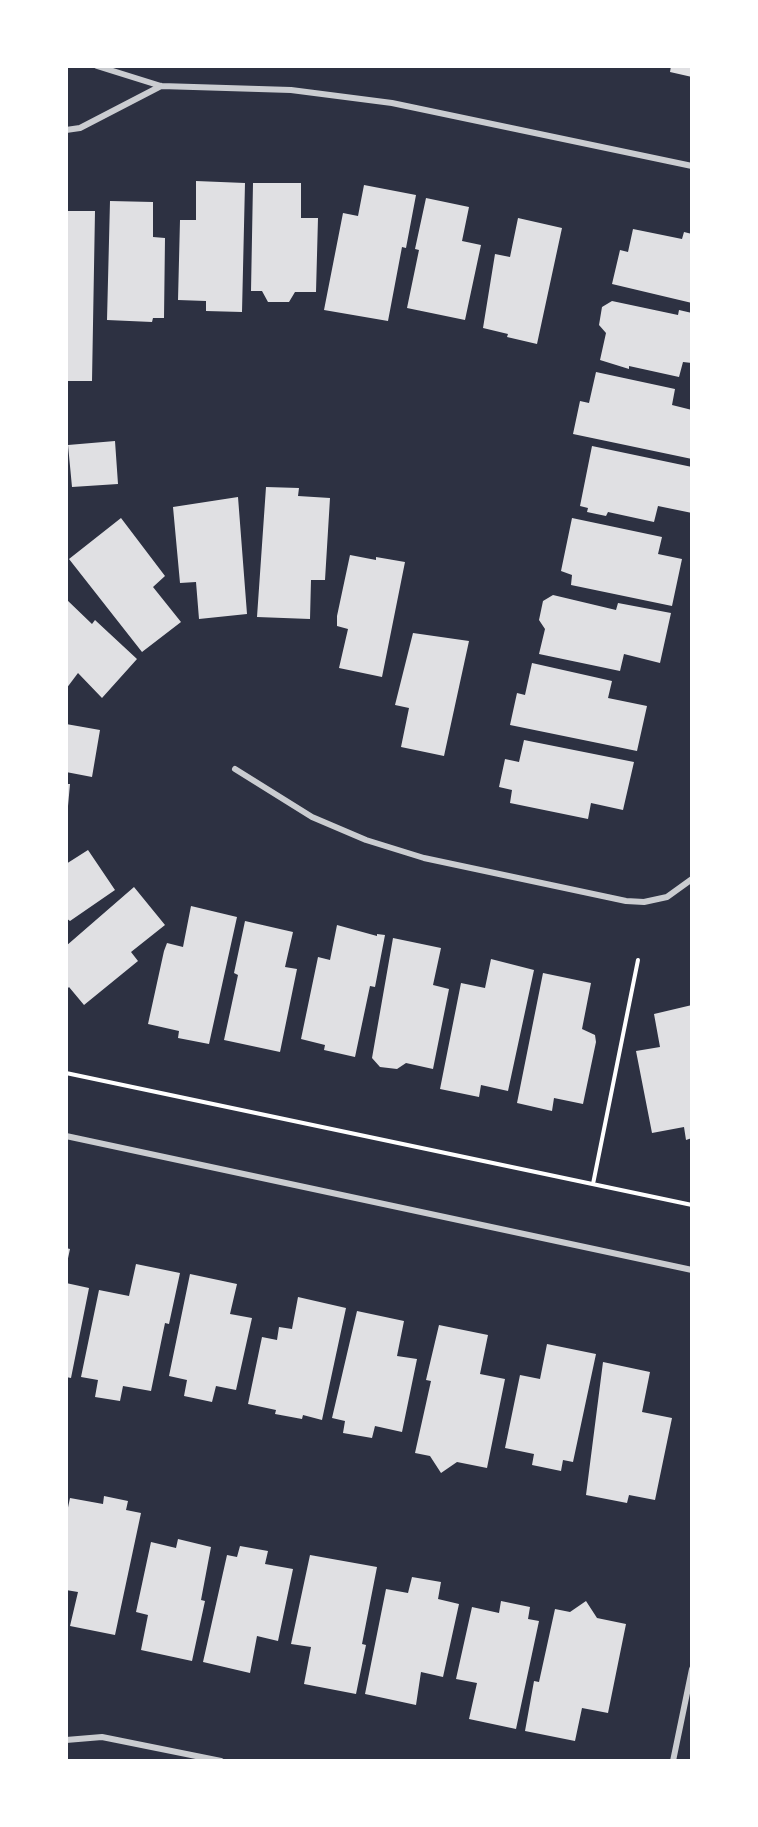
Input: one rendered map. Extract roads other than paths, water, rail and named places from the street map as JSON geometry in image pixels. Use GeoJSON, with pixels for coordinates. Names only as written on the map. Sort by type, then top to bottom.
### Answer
{"type":"FeatureCollection","features":[{"type":"Feature","properties":{"kind":"street"},"geometry":{"type":"LineString","coordinates":[[97,66],[161,86],[248,87],[363,98],[692,166]]}},
{"type":"Feature","properties":{"kind":"street"},"geometry":{"type":"LineString","coordinates":[[66,130],[80,128],[161,86]]}},
{"type":"Feature","properties":{"kind":"street"},"geometry":{"type":"LineString","coordinates":[[235,769],[312,817],[366,840],[424,858],[626,901],[644,902],[667,897],[692,879]]}},
{"type":"Feature","properties":{"kind":"street"},"geometry":{"type":"LineString","coordinates":[[66,1136],[692,1270]]}},
{"type":"Feature","properties":{"kind":"street"},"geometry":{"type":"LineString","coordinates":[[673,1761],[692,1669]]}},
{"type":"Feature","properties":{"kind":"street"},"geometry":{"type":"LineString","coordinates":[[66,1740],[102,1737],[221,1761]]}}]}
